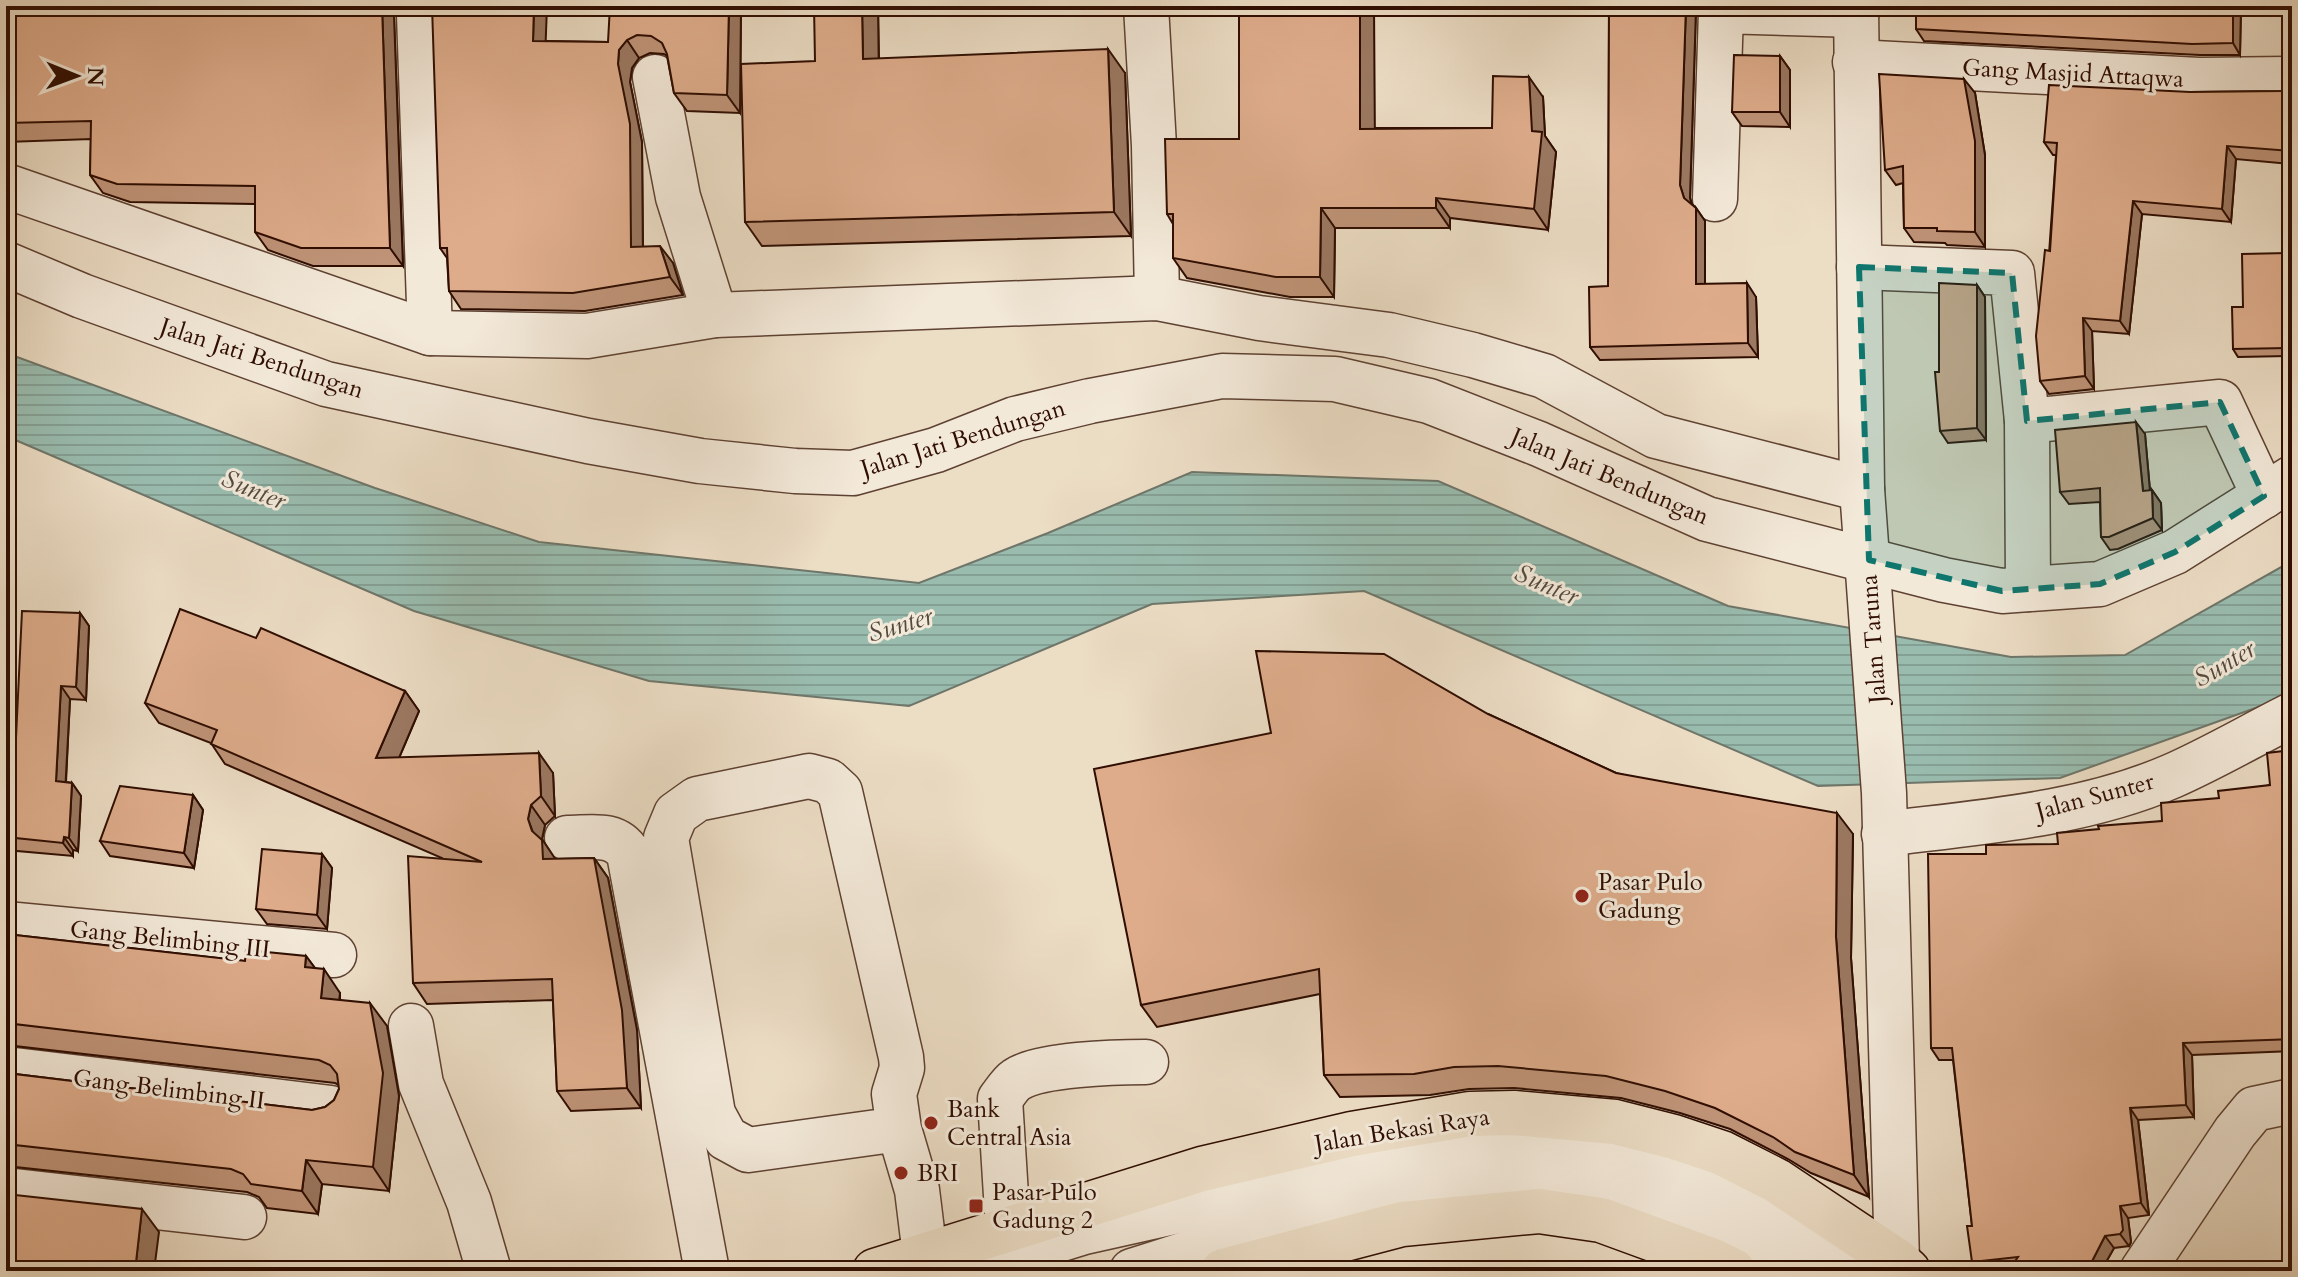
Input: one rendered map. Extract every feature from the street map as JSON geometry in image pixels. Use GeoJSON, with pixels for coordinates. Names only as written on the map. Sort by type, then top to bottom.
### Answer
{"type":"FeatureCollection","features":[{"type":"Feature","properties":{"kind":"main road","name":"Jalan Bekasi Raya"},"geometry":{"type":"LineString","coordinates":[[875,1271],[941,1263],[1008,1228],[1202,1169],[1352,1134],[1470,1114],[1514,1113],[1615,1122],[1722,1153],[1777,1181],[1900,1268]]}},
{"type":"Feature","properties":{"kind":"main road"},"geometry":{"type":"LineString","coordinates":[[1223,1271],[1402,1224],[1539,1211],[1601,1220],[1733,1271]]}},
{"type":"Feature","properties":{"kind":"street"},"geometry":{"type":"LineString","coordinates":[[1146,6],[1154,146],[1157,298]]}},
{"type":"Feature","properties":{"kind":"street"},"geometry":{"type":"LineString","coordinates":[[1715,199],[1721,11],[1856,10]]}},
{"type":"Feature","properties":{"kind":"street","name":"Jalan Taruna"},"geometry":{"type":"LineString","coordinates":[[1856,10],[1862,489],[1884,814],[1900,1268]]}},
{"type":"Feature","properties":{"kind":"street"},"geometry":{"type":"LineString","coordinates":[[419,15],[430,333]]}},
{"type":"Feature","properties":{"kind":"street","name":"Gang Masjid Attaqwa"},"geometry":{"type":"LineString","coordinates":[[1855,62],[2199,80],[2292,79]]}},
{"type":"Feature","properties":{"kind":"street"},"geometry":{"type":"LineString","coordinates":[[655,77],[678,197],[715,315]]}},
{"type":"Feature","properties":{"kind":"street"},"geometry":{"type":"LineString","coordinates":[[6,186],[430,333],[587,336],[715,315],[1157,298],[1259,318],[1389,335],[1473,355],[1544,376],[1656,436],[1862,489]]}},
{"type":"Feature","properties":{"kind":"street","name":"Jalan Jati Bendungan"},"geometry":{"type":"LineString","coordinates":[[6,264],[82,296],[326,384],[588,441],[700,461],[795,471],[853,473],[936,450],[1015,419],[1222,376],[1335,379],[1429,401],[1539,444],[1707,519],[1869,578],[1944,580],[2002,591],[2100,584],[2175,552],[2278,487]]}},
{"type":"Feature","properties":{"kind":"street"},"geometry":{"type":"LineString","coordinates":[[1859,267],[2012,273],[2027,421],[2028,589]]}},
{"type":"Feature","properties":{"kind":"street"},"geometry":{"type":"LineString","coordinates":[[2027,421],[2220,402],[2278,487]]}},
{"type":"Feature","properties":{"kind":"street","name":"Jalan Sunter"},"geometry":{"type":"LineString","coordinates":[[1884,814],[1995,820],[2090,803],[2171,776],[2292,715]]}},
{"type":"Feature","properties":{"kind":"street"},"geometry":{"type":"LineString","coordinates":[[899,1129],[748,1150],[726,1138],[713,1114],[666,838],[676,814],[697,799],[809,776],[828,781],[840,792],[901,1057],[902,1068],[894,1094],[899,1129],[941,1263],[1187,1209],[1301,1179],[1436,1153],[1513,1144],[1580,1145],[1662,1167],[1720,1188],[1832,1260],[1900,1268]]}},
{"type":"Feature","properties":{"kind":"street"},"geometry":{"type":"LineString","coordinates":[[567,838],[609,837],[617,840],[629,854],[707,1271]]}},
{"type":"Feature","properties":{"kind":"street","name":"Gang Belimbing III"},"geometry":{"type":"LineString","coordinates":[[6,924],[334,955]]}},
{"type":"Feature","properties":{"kind":"street"},"geometry":{"type":"LineString","coordinates":[[411,1026],[421,1084],[469,1202],[489,1271]]}},
{"type":"Feature","properties":{"kind":"street"},"geometry":{"type":"LineString","coordinates":[[1008,1228],[1000,1099],[1016,1080],[1043,1071],[1115,1062],[1146,1062]]}},
{"type":"Feature","properties":{"kind":"street","name":"Gang Belimbing II"},"geometry":{"type":"LineString","coordinates":[[6,1069],[331,1108]]}},
{"type":"Feature","properties":{"kind":"street"},"geometry":{"type":"LineString","coordinates":[[2142,1271],[2235,1132],[2254,1109],[2292,1101]]}},
{"type":"Feature","properties":{"kind":"street"},"geometry":{"type":"LineString","coordinates":[[1132,1271],[1368,1198],[1460,1182],[1549,1178],[1627,1187],[1704,1217],[1786,1271]]}},
{"type":"Feature","properties":{"kind":"street"},"geometry":{"type":"LineString","coordinates":[[6,1190],[244,1217]]}},
{"type":"Feature","properties":{"kind":"highlighted area"},"geometry":{"type":"Polygon","coordinates":[[[1859,267],[2012,273],[2027,421],[2220,402],[2264,496],[2175,552],[2100,584],[2002,591],[1869,560],[1859,267]]]}},
{"type":"Feature","properties":{"kind":"water","name":"Sunter"},"geometry":{"type":"Polygon","coordinates":[[[6,353],[375,488],[539,542],[919,583],[1192,472],[1438,481],[1728,606],[2011,657],[2125,655],[2292,561],[2292,695],[2060,778],[1818,786],[1364,591],[1152,604],[909,706],[649,681],[414,611],[6,436],[6,353]]]}},
{"type":"Feature","properties":{"kind":"building"},"geometry":{"type":"Polygon","coordinates":[[[6,6],[382,6],[390,248],[301,248],[255,232],[255,186],[117,184],[90,175],[91,121],[6,123],[6,6]]]}},
{"type":"Feature","properties":{"kind":"building"},"geometry":{"type":"Polygon","coordinates":[[[432,6],[534,6],[533,41],[608,42],[610,6],[729,6],[727,95],[674,93],[667,54],[662,43],[651,36],[637,35],[627,40],[619,50],[618,64],[630,124],[631,247],[660,246],[670,277],[573,293],[449,291],[447,248],[440,248],[432,6]]]}},
{"type":"Feature","properties":{"kind":"building"},"geometry":{"type":"Polygon","coordinates":[[[814,6],[862,6],[863,59],[1108,49],[1114,212],[745,222],[741,64],[815,61],[814,6]]]}},
{"type":"Feature","properties":{"kind":"building"},"geometry":{"type":"Polygon","coordinates":[[[1239,6],[1360,6],[1360,129],[1492,128],[1493,76],[1529,77],[1532,131],[1542,132],[1534,209],[1436,198],[1436,208],[1321,208],[1320,277],[1276,277],[1173,258],[1173,214],[1167,214],[1165,139],[1239,139],[1239,6]]]}},
{"type":"Feature","properties":{"kind":"building"},"geometry":{"type":"Polygon","coordinates":[[[1609,6],[1686,6],[1680,185],[1684,198],[1696,208],[1696,284],[1747,283],[1748,343],[1590,347],[1589,287],[1608,286],[1609,6]]]}},
{"type":"Feature","properties":{"kind":"building"},"geometry":{"type":"Polygon","coordinates":[[[1916,6],[2233,6],[2233,43],[2192,44],[1916,29],[1916,6]]]}},
{"type":"Feature","properties":{"kind":"building"},"geometry":{"type":"Polygon","coordinates":[[[1734,55],[1780,56],[1780,112],[1732,112],[1734,55]]]}},
{"type":"Feature","properties":{"kind":"building"},"geometry":{"type":"Polygon","coordinates":[[[1879,74],[1964,79],[1975,141],[1975,232],[1904,228],[1903,166],[1885,170],[1879,74]]]}},
{"type":"Feature","properties":{"kind":"building"},"geometry":{"type":"Polygon","coordinates":[[[2049,85],[2190,92],[2292,90],[2292,151],[2227,146],[2222,209],[2133,201],[2120,321],[2083,318],[2085,376],[2040,381],[2036,336],[2045,250],[2050,251],[2057,143],[2044,142],[2049,85]]]}},
{"type":"Feature","properties":{"kind":"building"},"geometry":{"type":"Polygon","coordinates":[[[2290,253],[2291,348],[2233,349],[2232,307],[2243,307],[2242,254],[2290,253]]]}},
{"type":"Feature","properties":{"kind":"building"},"geometry":{"type":"Polygon","coordinates":[[[1939,283],[1977,285],[1977,428],[1940,431],[1935,372],[1939,372],[1939,283]]]}},
{"type":"Feature","properties":{"kind":"building"},"geometry":{"type":"Polygon","coordinates":[[[2136,422],[2143,491],[2152,490],[2153,518],[2109,537],[2101,537],[2100,488],[2060,492],[2055,430],[2136,422]]]}},
{"type":"Feature","properties":{"kind":"building"},"geometry":{"type":"Polygon","coordinates":[[[180,609],[256,638],[261,628],[405,691],[376,758],[539,753],[541,796],[531,805],[528,819],[532,831],[542,840],[543,859],[594,858],[622,1010],[627,1088],[557,1091],[552,979],[413,983],[408,856],[482,862],[211,744],[217,730],[145,703],[180,609]]]}},
{"type":"Feature","properties":{"kind":"building"},"geometry":{"type":"Polygon","coordinates":[[[22,611],[80,613],[76,687],[61,686],[56,781],[72,783],[69,838],[64,837],[63,843],[6,837],[6,737],[16,738],[22,611]]]}},
{"type":"Feature","properties":{"kind":"building","name":"Pasar Pulo Gadung"},"geometry":{"type":"Polygon","coordinates":[[[1256,651],[1384,654],[1488,714],[1616,773],[1837,813],[1836,937],[1854,1175],[1795,1152],[1773,1137],[1715,1108],[1606,1076],[1498,1066],[1454,1067],[1414,1074],[1324,1075],[1319,969],[1141,1005],[1094,769],[1271,733],[1256,651]]]}},
{"type":"Feature","properties":{"kind":"building"},"geometry":{"type":"Polygon","coordinates":[[[2292,750],[2292,1039],[2183,1043],[2186,1105],[2130,1108],[2141,1203],[2120,1206],[2123,1230],[2120,1234],[2105,1236],[2087,1271],[2008,1271],[2018,1257],[1972,1262],[1967,1226],[1972,1226],[1952,1048],[1931,1048],[1928,854],[1986,854],[1986,845],[2058,844],[2057,833],[2162,821],[2161,803],[2219,798],[2218,791],[2270,785],[2267,753],[2292,750]]]}},
{"type":"Feature","properties":{"kind":"building"},"geometry":{"type":"Polygon","coordinates":[[[120,786],[193,795],[184,853],[100,841],[120,786]]]}},
{"type":"Feature","properties":{"kind":"building"},"geometry":{"type":"Polygon","coordinates":[[[262,849],[322,854],[317,915],[256,909],[262,849]]]}},
{"type":"Feature","properties":{"kind":"building"},"geometry":{"type":"Polygon","coordinates":[[[6,934],[245,961],[246,950],[306,956],[305,967],[324,969],[321,998],[370,1003],[383,1073],[373,1167],[306,1160],[302,1191],[251,1184],[243,1174],[231,1169],[6,1144],[6,1073],[312,1110],[325,1107],[334,1100],[339,1089],[337,1074],[330,1065],[319,1060],[6,1023],[6,934]]]}},
{"type":"Feature","properties":{"kind":"building"},"geometry":{"type":"Polygon","coordinates":[[[6,1194],[142,1209],[135,1271],[6,1271],[6,1194]]]}},
{"type":"Feature","properties":{"kind":"place","name":"Pasar Pulo Gadung"},"geometry":{"type":"Point","coordinates":[1582,896]}},
{"type":"Feature","properties":{"kind":"place","name":"Bank Central Asia"},"geometry":{"type":"Point","coordinates":[931,1123]}},
{"type":"Feature","properties":{"kind":"place","name":"BRI"},"geometry":{"type":"Point","coordinates":[901,1173]}},
{"type":"Feature","properties":{"kind":"place","name":"Pasar Pulo Gadung 2"},"geometry":{"type":"Point","coordinates":[976,1206]}}]}
